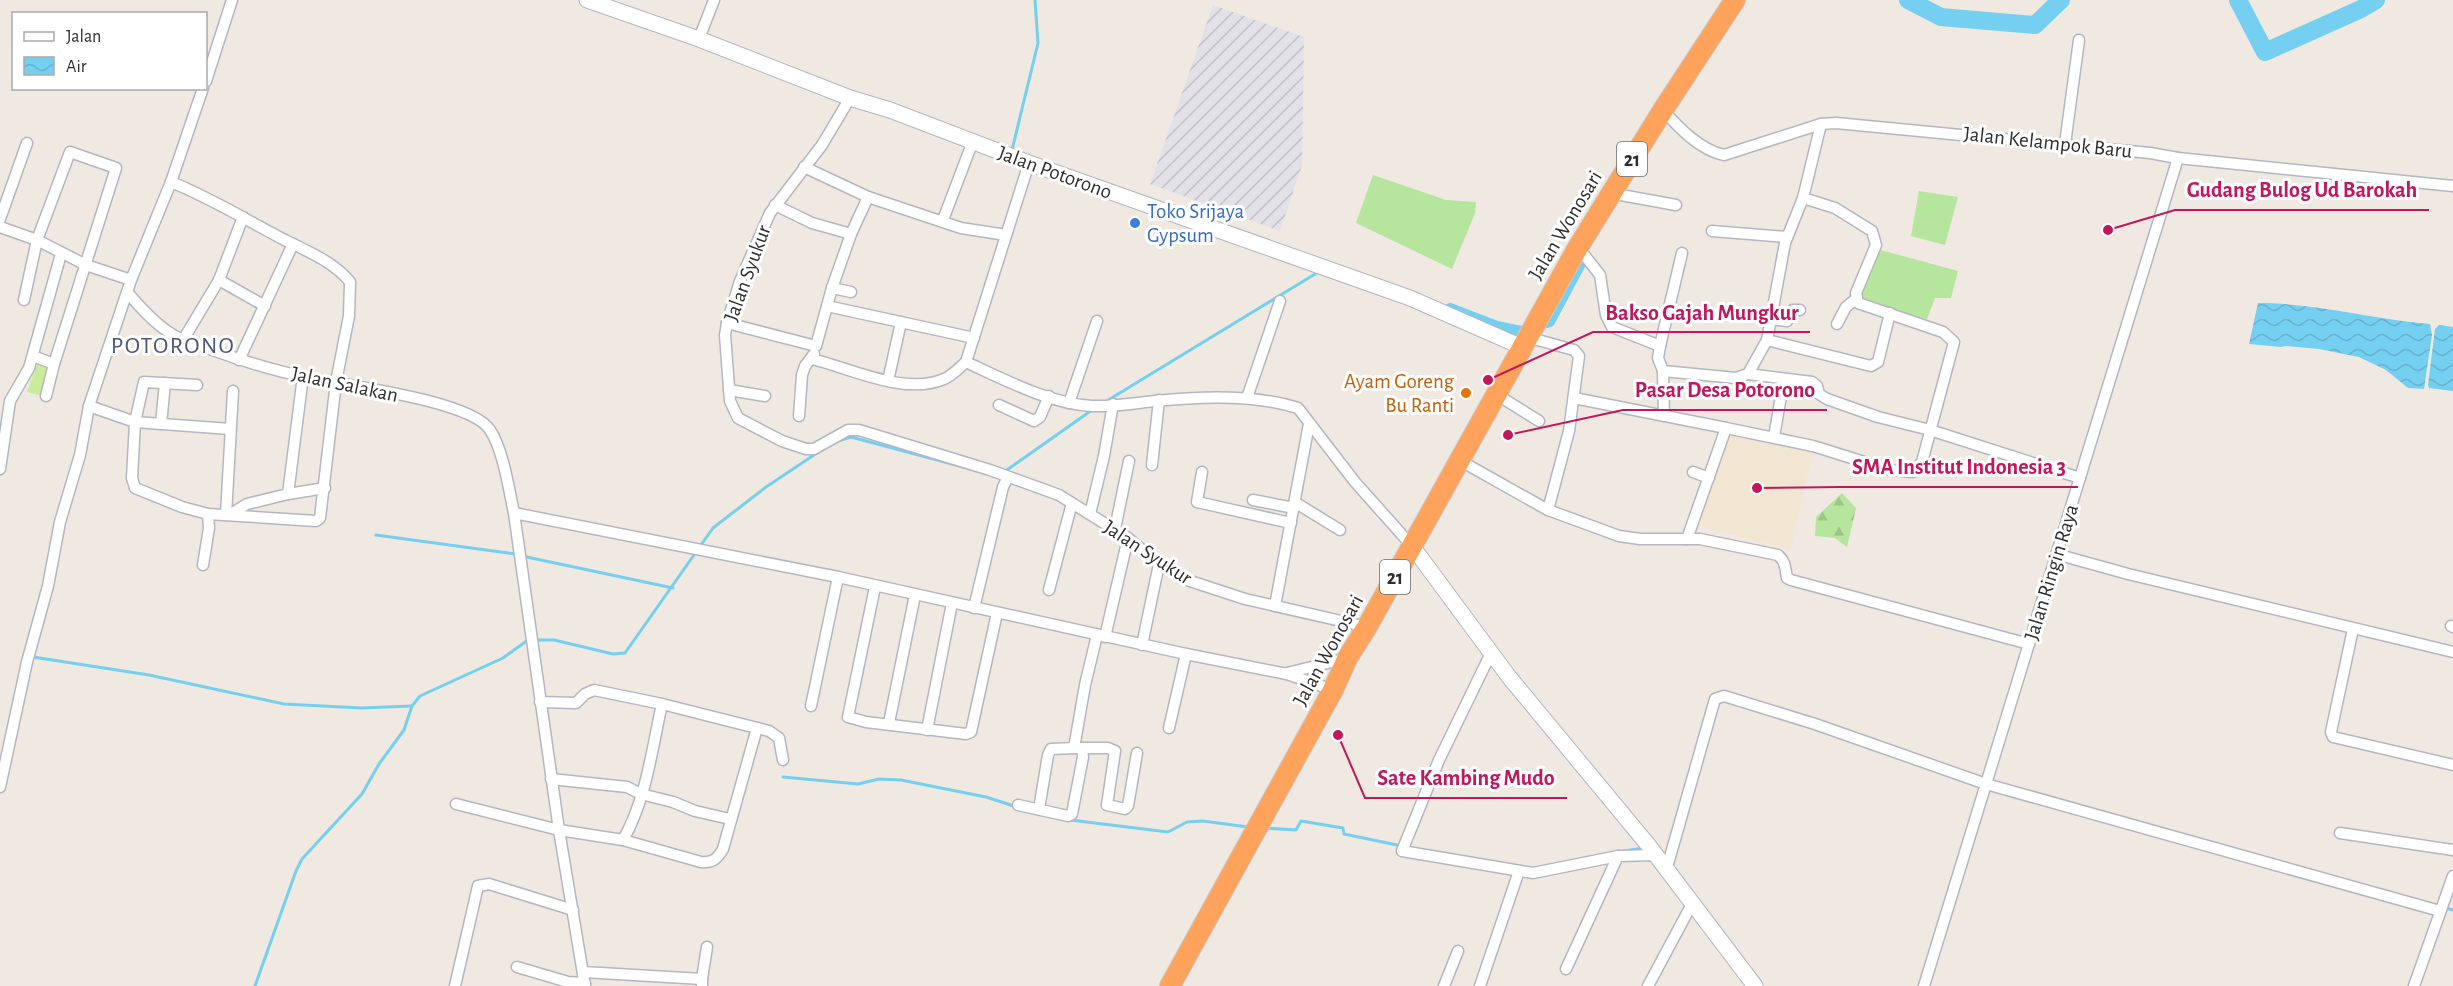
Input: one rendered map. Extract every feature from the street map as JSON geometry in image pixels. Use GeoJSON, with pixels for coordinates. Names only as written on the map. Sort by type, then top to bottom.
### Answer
{"type":"FeatureCollection","features":[{"type":"Feature","properties":{"kind":"highway","name":"Jalan Wonosari"},"geometry":{"type":"LineString","coordinates":[[1170,986],[1333,690],[1348,657],[1367,627],[1577,249],[1610,193],[1669,117],[1735,1]]}},
{"type":"Feature","properties":{"kind":"street"},"geometry":{"type":"LineString","coordinates":[[207,78],[232,0]]}},
{"type":"Feature","properties":{"kind":"street","name":"Jalan Potorono"},"geometry":{"type":"LineString","coordinates":[[587,0],[699,39],[850,98],[1029,163],[1410,298],[1529,334]]}},
{"type":"Feature","properties":{"kind":"street"},"geometry":{"type":"LineString","coordinates":[[699,39],[714,0]]}},
{"type":"Feature","properties":{"kind":"street"},"geometry":{"type":"LineString","coordinates":[[2066,144],[2079,40]]}},
{"type":"Feature","properties":{"kind":"street"},"geometry":{"type":"LineString","coordinates":[[0,787],[27,662],[48,586],[60,522],[80,455],[89,406],[131,280],[171,182],[202,90]]}},
{"type":"Feature","properties":{"kind":"street","name":"Jalan Syukur"},"geometry":{"type":"LineString","coordinates":[[850,98],[822,145],[775,205],[751,253],[727,323],[725,336],[730,401],[738,418],[800,448],[813,449],[838,434],[859,430],[990,470],[1072,502],[1128,538],[1159,564],[1190,581],[1213,590],[1367,627]]}},
{"type":"Feature","properties":{"kind":"street","name":"Jalan Kelampok Baru"},"geometry":{"type":"LineString","coordinates":[[1669,117],[1688,135],[1715,153],[1725,155],[1821,124],[1836,123],[2066,144],[2178,158],[2453,186]]}},
{"type":"Feature","properties":{"kind":"street"},"geometry":{"type":"LineString","coordinates":[[1748,374],[1767,340],[1787,237],[1803,198],[1821,124]]}},
{"type":"Feature","properties":{"kind":"street"},"geometry":{"type":"LineString","coordinates":[[943,220],[973,141]]}},
{"type":"Feature","properties":{"kind":"street"},"geometry":{"type":"LineString","coordinates":[[0,219],[27,143]]}},
{"type":"Feature","properties":{"kind":"street"},"geometry":{"type":"LineString","coordinates":[[24,300],[37,240],[70,152],[116,168],[46,396]]}},
{"type":"Feature","properties":{"kind":"street","name":"Jalan Ringin Raya"},"geometry":{"type":"LineString","coordinates":[[1924,986],[2178,158]]}},
{"type":"Feature","properties":{"kind":"street"},"geometry":{"type":"LineString","coordinates":[[812,359],[888,381],[933,383],[946,378],[966,362],[1029,163]]}},
{"type":"Feature","properties":{"kind":"street"},"geometry":{"type":"LineString","coordinates":[[804,167],[868,197],[943,220],[961,228],[1006,235]]}},
{"type":"Feature","properties":{"kind":"street"},"geometry":{"type":"LineString","coordinates":[[171,182],[202,195],[293,244],[331,266],[350,282],[349,316],[336,382],[320,518],[316,521],[279,520],[208,514],[182,507],[135,488],[132,478],[135,422],[144,382],[196,385]]}},
{"type":"Feature","properties":{"kind":"street"},"geometry":{"type":"LineString","coordinates":[[1610,193],[1676,205]]}},
{"type":"Feature","properties":{"kind":"street"},"geometry":{"type":"LineString","coordinates":[[799,416],[802,375],[805,366],[812,359],[832,288],[851,234],[868,197]]}},
{"type":"Feature","properties":{"kind":"street"},"geometry":{"type":"LineString","coordinates":[[1574,398],[1774,437],[1830,451],[1890,470],[1913,472],[1922,462],[1954,342],[1943,332],[1858,303],[1856,293],[1876,245],[1872,231],[1835,208],[1803,198]]}},
{"type":"Feature","properties":{"kind":"street"},"geometry":{"type":"LineString","coordinates":[[775,205],[812,223],[851,234]]}},
{"type":"Feature","properties":{"kind":"street"},"geometry":{"type":"LineString","coordinates":[[183,339],[219,280],[243,218]]}},
{"type":"Feature","properties":{"kind":"street"},"geometry":{"type":"LineString","coordinates":[[0,226],[37,240],[86,265],[131,280]]}},
{"type":"Feature","properties":{"kind":"street"},"geometry":{"type":"LineString","coordinates":[[1712,231],[1787,237]]}},
{"type":"Feature","properties":{"kind":"street"},"geometry":{"type":"LineString","coordinates":[[239,360],[293,244]]}},
{"type":"Feature","properties":{"kind":"street"},"geometry":{"type":"LineString","coordinates":[[1577,249],[1600,275],[1606,315],[1612,327],[1660,346]]}},
{"type":"Feature","properties":{"kind":"street"},"geometry":{"type":"LineString","coordinates":[[1664,416],[1663,371],[1658,358],[1682,253]]}},
{"type":"Feature","properties":{"kind":"street"},"geometry":{"type":"LineString","coordinates":[[0,468],[10,401],[29,368],[61,254]]}},
{"type":"Feature","properties":{"kind":"street"},"geometry":{"type":"LineString","coordinates":[[219,280],[265,306]]}},
{"type":"Feature","properties":{"kind":"street"},"geometry":{"type":"LineString","coordinates":[[832,288],[851,292]]}},
{"type":"Feature","properties":{"kind":"street","name":"Jalan Salakan"},"geometry":{"type":"LineString","coordinates":[[128,292],[141,308],[170,333],[183,339],[239,360],[456,408],[480,421],[490,430],[503,464],[514,513],[551,779],[585,985]]}},
{"type":"Feature","properties":{"kind":"street"},"geometry":{"type":"LineString","coordinates":[[1837,324],[1843,311],[1857,298]]}},
{"type":"Feature","properties":{"kind":"street"},"geometry":{"type":"LineString","coordinates":[[1247,398],[1280,301]]}},
{"type":"Feature","properties":{"kind":"street"},"geometry":{"type":"LineString","coordinates":[[827,306],[974,338]]}},
{"type":"Feature","properties":{"kind":"street"},"geometry":{"type":"LineString","coordinates":[[1770,319],[1787,321],[1793,310],[1800,310]]}},
{"type":"Feature","properties":{"kind":"street"},"geometry":{"type":"LineString","coordinates":[[1767,340],[1871,366],[1878,362],[1890,313]]}},
{"type":"Feature","properties":{"kind":"street"},"geometry":{"type":"LineString","coordinates":[[1069,403],[1097,321]]}},
{"type":"Feature","properties":{"kind":"street"},"geometry":{"type":"LineString","coordinates":[[888,381],[901,322]]}},
{"type":"Feature","properties":{"kind":"street"},"geometry":{"type":"LineString","coordinates":[[727,323],[816,346]]}},
{"type":"Feature","properties":{"kind":"street"},"geometry":{"type":"LineString","coordinates":[[1529,334],[1578,353],[1569,431],[1548,510]]}},
{"type":"Feature","properties":{"kind":"street"},"geometry":{"type":"LineString","coordinates":[[33,356],[54,364]]}},
{"type":"Feature","properties":{"kind":"street"},"geometry":{"type":"LineString","coordinates":[[966,362],[1069,403],[1093,406],[1159,400],[1247,398],[1298,408],[1355,482],[1412,546],[1491,653],[1656,855],[1666,872],[1693,902],[1755,986]]}},
{"type":"Feature","properties":{"kind":"street"},"geometry":{"type":"LineString","coordinates":[[1663,371],[1736,378],[1748,374],[1812,382],[1817,386],[1819,393],[1827,399],[1878,417],[1930,430],[2080,478]]}},
{"type":"Feature","properties":{"kind":"street"},"geometry":{"type":"LineString","coordinates":[[288,494],[303,376]]}},
{"type":"Feature","properties":{"kind":"street"},"geometry":{"type":"LineString","coordinates":[[1774,437],[1784,379]]}},
{"type":"Feature","properties":{"kind":"street"},"geometry":{"type":"LineString","coordinates":[[161,424],[165,383]]}},
{"type":"Feature","properties":{"kind":"street"},"geometry":{"type":"LineString","coordinates":[[729,390],[765,396]]}},
{"type":"Feature","properties":{"kind":"street"},"geometry":{"type":"LineString","coordinates":[[229,514],[233,391]]}},
{"type":"Feature","properties":{"kind":"street"},"geometry":{"type":"LineString","coordinates":[[1496,394],[1539,421]]}},
{"type":"Feature","properties":{"kind":"street"},"geometry":{"type":"LineString","coordinates":[[999,405],[1034,421],[1040,417],[1049,396]]}},
{"type":"Feature","properties":{"kind":"street"},"geometry":{"type":"LineString","coordinates":[[1152,465],[1159,400]]}},
{"type":"Feature","properties":{"kind":"street"},"geometry":{"type":"LineString","coordinates":[[1090,514],[1104,456],[1110,404]]}},
{"type":"Feature","properties":{"kind":"street"},"geometry":{"type":"LineString","coordinates":[[89,406],[135,422],[230,429]]}},
{"type":"Feature","properties":{"kind":"street"},"geometry":{"type":"LineString","coordinates":[[1275,606],[1309,424]]}},
{"type":"Feature","properties":{"kind":"street"},"geometry":{"type":"LineString","coordinates":[[1687,539],[1726,428]]}},
{"type":"Feature","properties":{"kind":"street"},"geometry":{"type":"LineString","coordinates":[[1460,460],[1548,510],[1619,536],[1640,539],[1700,539],[1778,555],[1786,566],[1787,578],[1791,580],[2029,644]]}},
{"type":"Feature","properties":{"kind":"street"},"geometry":{"type":"LineString","coordinates":[[1115,529],[1129,461]]}},
{"type":"Feature","properties":{"kind":"street"},"geometry":{"type":"LineString","coordinates":[[1202,472],[1197,502],[1291,523]]}},
{"type":"Feature","properties":{"kind":"street"},"geometry":{"type":"LineString","coordinates":[[1693,472],[1709,478]]}},
{"type":"Feature","properties":{"kind":"street"},"geometry":{"type":"LineString","coordinates":[[974,608],[1007,476]]}},
{"type":"Feature","properties":{"kind":"street"},"geometry":{"type":"LineString","coordinates":[[229,514],[247,504],[325,488]]}},
{"type":"Feature","properties":{"kind":"street"},"geometry":{"type":"LineString","coordinates":[[1252,500],[1295,506],[1340,530]]}},
{"type":"Feature","properties":{"kind":"street"},"geometry":{"type":"LineString","coordinates":[[1049,590],[1072,502]]}},
{"type":"Feature","properties":{"kind":"street"},"geometry":{"type":"LineString","coordinates":[[514,513],[838,577],[1142,645],[1287,674],[1333,690]]}},
{"type":"Feature","properties":{"kind":"street"},"geometry":{"type":"LineString","coordinates":[[203,565],[209,528],[208,514]]}},
{"type":"Feature","properties":{"kind":"street"},"geometry":{"type":"LineString","coordinates":[[1018,805],[1071,816],[1083,757],[1078,748],[1085,685],[1128,538]]}},
{"type":"Feature","properties":{"kind":"street"},"geometry":{"type":"LineString","coordinates":[[2056,554],[2453,652]]}},
{"type":"Feature","properties":{"kind":"street"},"geometry":{"type":"LineString","coordinates":[[1142,645],[1159,564]]}},
{"type":"Feature","properties":{"kind":"street"},"geometry":{"type":"LineString","coordinates":[[811,706],[838,577]]}},
{"type":"Feature","properties":{"kind":"street"},"geometry":{"type":"LineString","coordinates":[[875,587],[848,717],[866,722],[966,734],[972,732],[997,613]]}},
{"type":"Feature","properties":{"kind":"street"},"geometry":{"type":"LineString","coordinates":[[889,723],[915,595]]}},
{"type":"Feature","properties":{"kind":"street"},"geometry":{"type":"LineString","coordinates":[[927,730],[952,603]]}},
{"type":"Feature","properties":{"kind":"street"},"geometry":{"type":"LineString","coordinates":[[2354,629],[2332,736],[2336,739],[2453,765]]}},
{"type":"Feature","properties":{"kind":"street"},"geometry":{"type":"LineString","coordinates":[[1491,653],[1439,760],[1402,851],[1533,873],[1618,856],[1656,855]]}},
{"type":"Feature","properties":{"kind":"street"},"geometry":{"type":"LineString","coordinates":[[1169,728],[1186,654]]}},
{"type":"Feature","properties":{"kind":"street"},"geometry":{"type":"LineString","coordinates":[[1287,674],[1348,657]]}},
{"type":"Feature","properties":{"kind":"street"},"geometry":{"type":"LineString","coordinates":[[540,702],[576,703],[585,694],[594,690],[662,704],[769,731],[779,738],[783,760]]}},
{"type":"Feature","properties":{"kind":"street"},"geometry":{"type":"LineString","coordinates":[[1666,872],[1715,699],[1724,696],[1815,724],[1987,783],[2441,910]]}},
{"type":"Feature","properties":{"kind":"street"},"geometry":{"type":"LineString","coordinates":[[623,840],[641,794],[662,704]]}},
{"type":"Feature","properties":{"kind":"street"},"geometry":{"type":"LineString","coordinates":[[456,804],[559,830],[623,840],[710,863],[717,859],[723,849],[757,728]]}},
{"type":"Feature","properties":{"kind":"street"},"geometry":{"type":"LineString","coordinates":[[1039,809],[1051,749],[1108,748],[1115,751],[1107,805],[1125,810],[1128,806],[1137,753]]}},
{"type":"Feature","properties":{"kind":"street"},"geometry":{"type":"LineString","coordinates":[[551,779],[627,787],[641,794],[673,802],[694,811],[730,819]]}},
{"type":"Feature","properties":{"kind":"street"},"geometry":{"type":"LineString","coordinates":[[2340,832],[2453,850]]}},
{"type":"Feature","properties":{"kind":"street"},"geometry":{"type":"LineString","coordinates":[[1566,969],[1618,856]]}},
{"type":"Feature","properties":{"kind":"street"},"geometry":{"type":"LineString","coordinates":[[1480,986],[1519,871]]}},
{"type":"Feature","properties":{"kind":"street"},"geometry":{"type":"LineString","coordinates":[[2414,986],[2453,876]]}},
{"type":"Feature","properties":{"kind":"street"},"geometry":{"type":"LineString","coordinates":[[455,986],[478,886],[489,884],[573,910]]}},
{"type":"Feature","properties":{"kind":"street"},"geometry":{"type":"LineString","coordinates":[[1648,986],[1693,902]]}},
{"type":"Feature","properties":{"kind":"street"},"geometry":{"type":"LineString","coordinates":[[583,972],[702,982],[707,947]]}},
{"type":"Feature","properties":{"kind":"street"},"geometry":{"type":"LineString","coordinates":[[1444,986],[1458,951]]}},
{"type":"Feature","properties":{"kind":"street"},"geometry":{"type":"LineString","coordinates":[[517,967],[568,984],[585,985]]}},
{"type":"Feature","properties":{"kind":"shaded area"},"geometry":{"type":"Polygon","coordinates":[[[1213,5],[1304,37],[1302,165],[1280,231],[1150,184],[1213,5]]]}},
{"type":"Feature","properties":{"kind":"shaded area"},"geometry":{"type":"Polygon","coordinates":[[[1729,433],[1813,452],[1790,550],[1696,525],[1729,433]]]}},
{"type":"Feature","properties":{"kind":"green space"},"geometry":{"type":"Polygon","coordinates":[[[1373,175],[1446,200],[1476,202],[1475,213],[1452,269],[1356,223],[1373,175]]]}},
{"type":"Feature","properties":{"kind":"green space"},"geometry":{"type":"Polygon","coordinates":[[[1919,191],[1958,197],[1945,245],[1911,236],[1919,191]]]}},
{"type":"Feature","properties":{"kind":"green space"},"geometry":{"type":"Polygon","coordinates":[[[1877,249],[1958,271],[1951,298],[1935,298],[1927,319],[1860,301],[1877,249]]]}},
{"type":"Feature","properties":{"kind":"green space"},"geometry":{"type":"Polygon","coordinates":[[[37,364],[51,368],[43,396],[27,392],[37,364]]]}},
{"type":"Feature","properties":{"kind":"green space"},"geometry":{"type":"Polygon","coordinates":[[[1842,493],[1856,508],[1847,547],[1835,538],[1815,536],[1816,517],[1842,493]]]}},
{"type":"Feature","properties":{"kind":"water"},"geometry":{"type":"Polygon","coordinates":[[[2258,303],[2322,308],[2430,324],[2432,335],[2424,389],[2408,388],[2386,370],[2359,357],[2319,349],[2249,344],[2258,303]]]}},
{"type":"Feature","properties":{"kind":"water"},"geometry":{"type":"Polygon","coordinates":[[[2439,325],[2453,327],[2453,391],[2429,388],[2428,385],[2435,329],[2439,325]]]}},
{"type":"Feature","properties":{"kind":"waterway"},"geometry":{"type":"LineString","coordinates":[[1012,150],[1038,43],[1035,0]]}},
{"type":"Feature","properties":{"kind":"waterway"},"geometry":{"type":"LineString","coordinates":[[1908,0],[1941,17],[2035,25],[2061,0]]}},
{"type":"Feature","properties":{"kind":"waterway"},"geometry":{"type":"LineString","coordinates":[[2238,0],[2265,52],[2376,0]]}},
{"type":"Feature","properties":{"kind":"waterway"},"geometry":{"type":"LineString","coordinates":[[1450,308],[1497,326],[1521,331],[1550,322],[1581,264]]}},
{"type":"Feature","properties":{"kind":"waterway"},"geometry":{"type":"LineString","coordinates":[[1105,402],[1320,271]]}},
{"type":"Feature","properties":{"kind":"waterway"},"geometry":{"type":"LineString","coordinates":[[1004,472],[1092,410]]}},
{"type":"Feature","properties":{"kind":"waterway"},"geometry":{"type":"LineString","coordinates":[[838,441],[851,437],[971,469]]}},
{"type":"Feature","properties":{"kind":"waterway"},"geometry":{"type":"LineString","coordinates":[[255,986],[302,859],[362,794],[379,764],[404,730],[412,706],[420,696],[503,658],[528,640],[554,640],[613,654],[625,653],[713,528],[766,487],[817,453]]}},
{"type":"Feature","properties":{"kind":"waterway"},"geometry":{"type":"LineString","coordinates":[[376,535],[516,554]]}},
{"type":"Feature","properties":{"kind":"waterway"},"geometry":{"type":"LineString","coordinates":[[522,556],[673,588]]}},
{"type":"Feature","properties":{"kind":"waterway"},"geometry":{"type":"LineString","coordinates":[[33,657],[149,675],[284,704],[361,708],[412,706]]}},
{"type":"Feature","properties":{"kind":"waterway"},"geometry":{"type":"LineString","coordinates":[[783,777],[858,784],[879,779],[901,780],[986,797],[1017,807]]}},
{"type":"Feature","properties":{"kind":"waterway"},"geometry":{"type":"LineString","coordinates":[[1070,820],[1168,832],[1187,822],[1203,821],[1248,827]]}},
{"type":"Feature","properties":{"kind":"waterway"},"geometry":{"type":"LineString","coordinates":[[1264,828],[1296,830],[1301,821],[1343,828],[1344,834],[1402,846]]}},
{"type":"Feature","properties":{"kind":"waterway"},"geometry":{"type":"LineString","coordinates":[[1624,851],[1644,848]]}},
{"type":"Feature","properties":{"kind":"waterway"},"geometry":{"type":"LineString","coordinates":[[2443,907],[2453,910]]}},
{"type":"Feature","properties":{"kind":"place","name":"Toko Srijaya Gypsum"},"geometry":{"type":"Point","coordinates":[1135,223]}},
{"type":"Feature","properties":{"kind":"place","name":"Gudang Bulog Ud Barokah"},"geometry":{"type":"Point","coordinates":[2108,230]}},
{"type":"Feature","properties":{"kind":"place","name":"Bakso Gajah Mungkur"},"geometry":{"type":"Point","coordinates":[1488,380]}},
{"type":"Feature","properties":{"kind":"place","name":"Ayam Goreng Bu Ranti"},"geometry":{"type":"Point","coordinates":[1466,393]}},
{"type":"Feature","properties":{"kind":"place","name":"Pasar Desa Potorono"},"geometry":{"type":"Point","coordinates":[1508,435]}},
{"type":"Feature","properties":{"kind":"place","name":"SMA Institut Indonesia 3"},"geometry":{"type":"Point","coordinates":[1757,488]}},
{"type":"Feature","properties":{"kind":"place","name":"Sate Kambing Mudo"},"geometry":{"type":"Point","coordinates":[1338,735]}},
{"type":"Feature","properties":{"kind":"district","name":"POTORONO"},"geometry":{"type":"Point","coordinates":[173,345]}}]}
